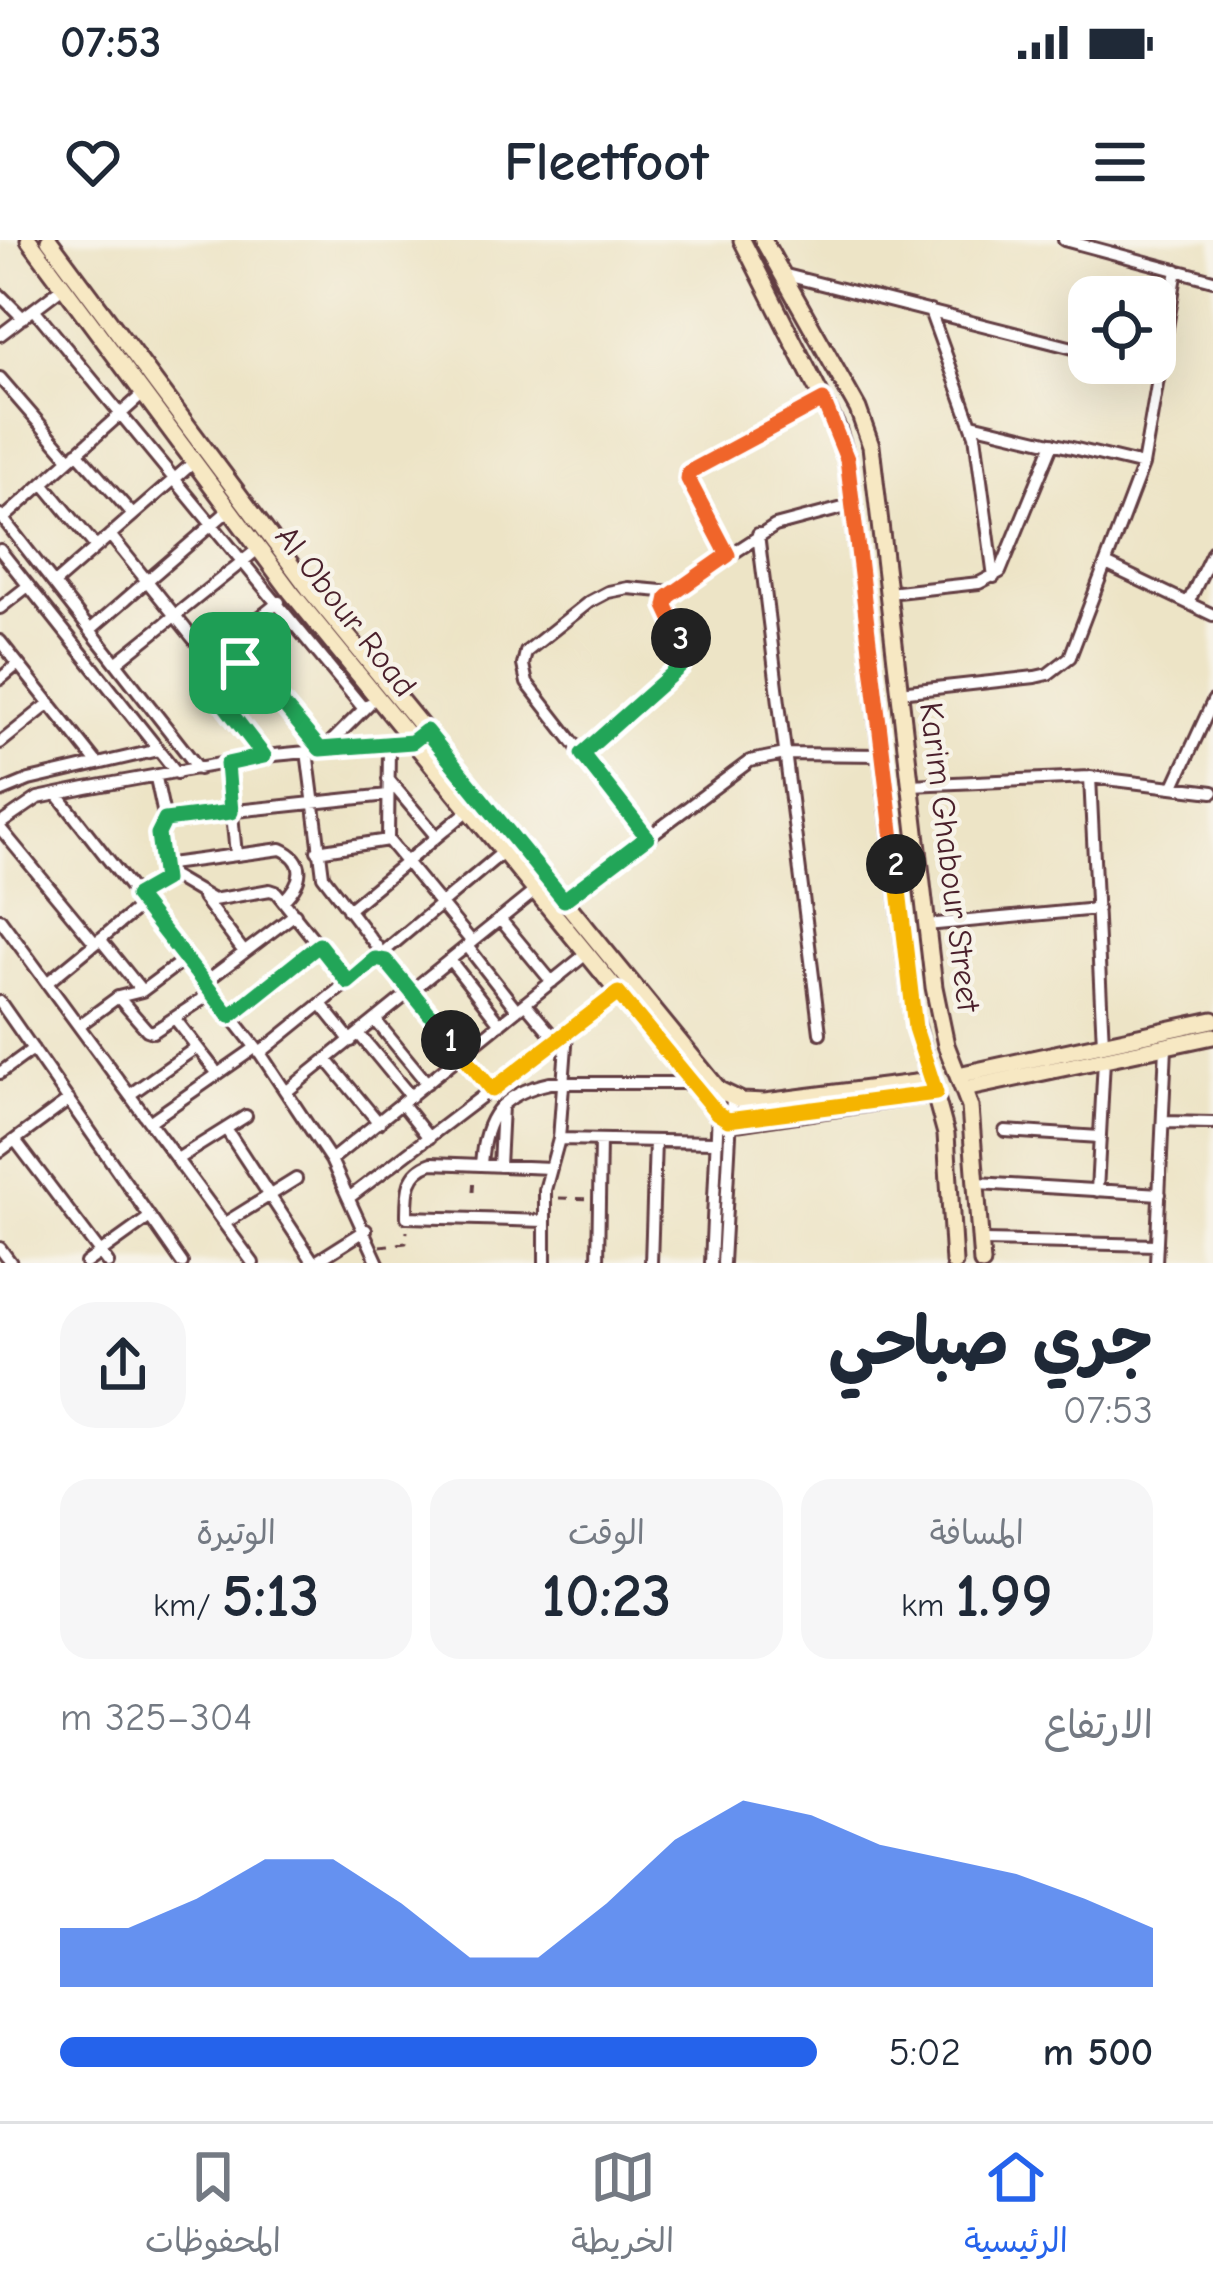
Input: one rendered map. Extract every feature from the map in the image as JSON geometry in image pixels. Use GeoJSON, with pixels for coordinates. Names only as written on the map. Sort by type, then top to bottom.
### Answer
{"type":"FeatureCollection","features":[{"type":"Feature","properties":{"kind":"street","name":"Al Obour Road"},"geometry":{"type":"LineString","coordinates":[[29,240],[258,549],[376,698],[419,737],[564,900],[725,1094]]}},
{"type":"Feature","properties":{"kind":"street","name":"Al Obour Road"},"geometry":{"type":"LineString","coordinates":[[50,240],[278,549],[376,698]]}},
{"type":"Feature","properties":{"kind":"street","name":"Karim Ghabour Street"},"geometry":{"type":"LineString","coordinates":[[742,240],[844,446],[913,1014],[948,1148],[954,1263]]}},
{"type":"Feature","properties":{"kind":"street","name":"Karim Ghabour Street"},"geometry":{"type":"LineString","coordinates":[[763,240],[848,390],[874,459],[937,1008],[961,1082],[978,1184],[982,1263]]}},
{"type":"Feature","properties":{"kind":"street"},"geometry":{"type":"LineString","coordinates":[[1064,240],[1107,245],[1213,280]]}},
{"type":"Feature","properties":{"kind":"street"},"geometry":{"type":"LineString","coordinates":[[1176,276],[1177,270]]}},
{"type":"Feature","properties":{"kind":"street"},"geometry":{"type":"LineString","coordinates":[[782,274],[1068,346]]}},
{"type":"Feature","properties":{"kind":"street"},"geometry":{"type":"LineString","coordinates":[[0,335],[63,287]]}},
{"type":"Feature","properties":{"kind":"street"},"geometry":{"type":"LineString","coordinates":[[0,295],[23,318]]}},
{"type":"Feature","properties":{"kind":"street"},"geometry":{"type":"LineString","coordinates":[[34,309],[276,604],[376,698],[317,749],[312,802],[323,876],[492,1090]]}},
{"type":"Feature","properties":{"kind":"street"},"geometry":{"type":"LineString","coordinates":[[930,310],[973,424],[994,577]]}},
{"type":"Feature","properties":{"kind":"street"},"geometry":{"type":"LineString","coordinates":[[803,361],[818,364],[826,352]]}},
{"type":"Feature","properties":{"kind":"street"},"geometry":{"type":"LineString","coordinates":[[0,378],[133,515]]}},
{"type":"Feature","properties":{"kind":"street"},"geometry":{"type":"LineString","coordinates":[[898,692],[1035,677],[1060,667],[1076,645],[1142,465],[1156,384]]}},
{"type":"Feature","properties":{"kind":"street"},"geometry":{"type":"LineString","coordinates":[[728,555],[688,479],[689,472],[823,400],[831,390],[848,390]]}},
{"type":"Feature","properties":{"kind":"street"},"geometry":{"type":"LineString","coordinates":[[143,394],[1,517],[199,769]]}},
{"type":"Feature","properties":{"kind":"street"},"geometry":{"type":"LineString","coordinates":[[973,424],[1142,465]]}},
{"type":"Feature","properties":{"kind":"street"},"geometry":{"type":"LineString","coordinates":[[888,593],[979,583],[994,577],[1008,559],[1053,443]]}},
{"type":"Feature","properties":{"kind":"street"},"geometry":{"type":"LineString","coordinates":[[54,584],[194,462]]}},
{"type":"Feature","properties":{"kind":"street"},"geometry":{"type":"LineString","coordinates":[[43,483],[96,547]]}},
{"type":"Feature","properties":{"kind":"street"},"geometry":{"type":"LineString","coordinates":[[582,754],[684,662],[687,652],[666,606],[673,592],[786,521],[854,505]]}},
{"type":"Feature","properties":{"kind":"street"},"geometry":{"type":"LineString","coordinates":[[90,630],[229,510]]}},
{"type":"Feature","properties":{"kind":"street"},"geometry":{"type":"LineString","coordinates":[[110,535],[209,658]]}},
{"type":"Feature","properties":{"kind":"street"},"geometry":{"type":"LineString","coordinates":[[758,535],[820,1034]]}},
{"type":"Feature","properties":{"kind":"street"},"geometry":{"type":"LineString","coordinates":[[116,663],[258,549]]}},
{"type":"Feature","properties":{"kind":"street"},"geometry":{"type":"LineString","coordinates":[[0,550],[177,773]]}},
{"type":"Feature","properties":{"kind":"street"},"geometry":{"type":"LineString","coordinates":[[1188,603],[1213,551]]}},
{"type":"Feature","properties":{"kind":"street"},"geometry":{"type":"LineString","coordinates":[[1106,564],[1213,615]]}},
{"type":"Feature","properties":{"kind":"street"},"geometry":{"type":"LineString","coordinates":[[0,608],[28,586]]}},
{"type":"Feature","properties":{"kind":"street"},"geometry":{"type":"LineString","coordinates":[[647,837],[527,683],[523,665],[526,652],[608,592],[628,588],[673,592]]}},
{"type":"Feature","properties":{"kind":"street"},"geometry":{"type":"LineString","coordinates":[[264,756],[210,686],[206,671],[209,658],[291,592]]}},
{"type":"Feature","properties":{"kind":"street"},"geometry":{"type":"LineString","coordinates":[[0,641],[97,763]]}},
{"type":"Feature","properties":{"kind":"street"},"geometry":{"type":"LineString","coordinates":[[210,686],[248,662],[317,749]]}},
{"type":"Feature","properties":{"kind":"street"},"geometry":{"type":"LineString","coordinates":[[0,679],[18,664]]}},
{"type":"Feature","properties":{"kind":"street"},"geometry":{"type":"LineString","coordinates":[[1174,786],[1213,701]]}},
{"type":"Feature","properties":{"kind":"street"},"geometry":{"type":"LineString","coordinates":[[0,742],[50,704]]}},
{"type":"Feature","properties":{"kind":"street","name":"Al Obour Road"},"geometry":{"type":"LineString","coordinates":[[419,737],[469,810],[723,1117]]}},
{"type":"Feature","properties":{"kind":"street"},"geometry":{"type":"LineString","coordinates":[[142,991],[0,826],[38,798],[264,756],[389,745],[419,737]]}},
{"type":"Feature","properties":{"kind":"street"},"geometry":{"type":"LineString","coordinates":[[389,745],[388,841],[521,1006],[561,1036]]}},
{"type":"Feature","properties":{"kind":"street"},"geometry":{"type":"LineString","coordinates":[[3,787],[158,750]]}},
{"type":"Feature","properties":{"kind":"street"},"geometry":{"type":"LineString","coordinates":[[564,900],[742,766],[784,754],[883,755]]}},
{"type":"Feature","properties":{"kind":"street"},"geometry":{"type":"LineString","coordinates":[[227,764],[236,854]]}},
{"type":"Feature","properties":{"kind":"street"},"geometry":{"type":"LineString","coordinates":[[910,785],[1090,776],[1213,792]]}},
{"type":"Feature","properties":{"kind":"street"},"geometry":{"type":"LineString","coordinates":[[1090,776],[1104,1052],[1097,1191]]}},
{"type":"Feature","properties":{"kind":"street"},"geometry":{"type":"LineString","coordinates":[[156,778],[165,820],[158,834],[164,880]]}},
{"type":"Feature","properties":{"kind":"street"},"geometry":{"type":"LineString","coordinates":[[388,779],[436,836]]}},
{"type":"Feature","properties":{"kind":"street"},"geometry":{"type":"LineString","coordinates":[[28,780],[38,798]]}},
{"type":"Feature","properties":{"kind":"street"},"geometry":{"type":"LineString","coordinates":[[57,794],[258,1051],[331,1160],[378,1263]]}},
{"type":"Feature","properties":{"kind":"street"},"geometry":{"type":"LineString","coordinates":[[165,820],[388,794]]}},
{"type":"Feature","properties":{"kind":"street"},"geometry":{"type":"LineString","coordinates":[[348,910],[469,810]]}},
{"type":"Feature","properties":{"kind":"street"},"geometry":{"type":"LineString","coordinates":[[317,851],[388,841]]}},
{"type":"Feature","properties":{"kind":"street"},"geometry":{"type":"LineString","coordinates":[[162,866],[281,849],[294,856],[301,879],[284,900]]}},
{"type":"Feature","properties":{"kind":"street"},"geometry":{"type":"LineString","coordinates":[[152,1120],[321,1004],[503,851]]}},
{"type":"Feature","properties":{"kind":"street"},"geometry":{"type":"LineString","coordinates":[[48,982],[164,880],[181,879],[201,896],[244,952]]}},
{"type":"Feature","properties":{"kind":"street"},"geometry":{"type":"LineString","coordinates":[[201,896],[213,900],[269,890],[284,900],[348,982]]}},
{"type":"Feature","properties":{"kind":"street"},"geometry":{"type":"LineString","coordinates":[[286,1092],[535,891]]}},
{"type":"Feature","properties":{"kind":"street"},"geometry":{"type":"LineString","coordinates":[[926,925],[1096,909]]}},
{"type":"Feature","properties":{"kind":"street"},"geometry":{"type":"LineString","coordinates":[[118,997],[147,1030],[159,1031],[244,952],[295,914]]}},
{"type":"Feature","properties":{"kind":"street"},"geometry":{"type":"LineString","coordinates":[[0,919],[253,1263]]}},
{"type":"Feature","properties":{"kind":"street"},"geometry":{"type":"LineString","coordinates":[[500,919],[552,982]]}},
{"type":"Feature","properties":{"kind":"street"},"geometry":{"type":"LineString","coordinates":[[230,1016],[319,945]]}},
{"type":"Feature","properties":{"kind":"street"},"geometry":{"type":"LineString","coordinates":[[331,1160],[586,954]]}},
{"type":"Feature","properties":{"kind":"street"},"geometry":{"type":"LineString","coordinates":[[81,1024],[118,997],[142,991],[185,958]]}},
{"type":"Feature","properties":{"kind":"street"},"geometry":{"type":"LineString","coordinates":[[450,960],[500,1024]]}},
{"type":"Feature","properties":{"kind":"street"},"geometry":{"type":"LineString","coordinates":[[350,1197],[618,993]]}},
{"type":"Feature","properties":{"kind":"street"},"geometry":{"type":"LineString","coordinates":[[0,1002],[182,1263]]}},
{"type":"Feature","properties":{"kind":"street"},"geometry":{"type":"LineString","coordinates":[[321,1004],[406,1101],[428,1138]]}},
{"type":"Feature","properties":{"kind":"street"},"geometry":{"type":"LineString","coordinates":[[176,1019],[218,1074]]}},
{"type":"Feature","properties":{"kind":"street"},"geometry":{"type":"LineString","coordinates":[[961,1082],[1104,1052],[1213,1020]]}},
{"type":"Feature","properties":{"kind":"street"},"geometry":{"type":"LineString","coordinates":[[376,1021],[428,1083]]}},
{"type":"Feature","properties":{"kind":"street"},"geometry":{"type":"LineString","coordinates":[[545,1263],[545,1198],[559,1139],[563,1083],[561,1036]]}},
{"type":"Feature","properties":{"kind":"street"},"geometry":{"type":"LineString","coordinates":[[1104,1052],[1166,1047],[1213,1036]]}},
{"type":"Feature","properties":{"kind":"street"},"geometry":{"type":"LineString","coordinates":[[132,1093],[197,1047]]}},
{"type":"Feature","properties":{"kind":"street"},"geometry":{"type":"LineString","coordinates":[[1156,1263],[1166,1047]]}},
{"type":"Feature","properties":{"kind":"street"},"geometry":{"type":"LineString","coordinates":[[0,1073],[33,1049]]}},
{"type":"Feature","properties":{"kind":"street"},"geometry":{"type":"LineString","coordinates":[[327,1060],[379,1123]]}},
{"type":"Feature","properties":{"kind":"street"},"geometry":{"type":"LineString","coordinates":[[478,1165],[483,1131],[502,1106],[533,1087],[692,1083]]}},
{"type":"Feature","properties":{"kind":"street"},"geometry":{"type":"LineString","coordinates":[[723,1263],[725,1094],[765,1102],[933,1087]]}},
{"type":"Feature","properties":{"kind":"street"},"geometry":{"type":"LineString","coordinates":[[723,1117],[933,1087]]}},
{"type":"Feature","properties":{"kind":"street"},"geometry":{"type":"LineString","coordinates":[[0,1151],[69,1100]]}},
{"type":"Feature","properties":{"kind":"street"},"geometry":{"type":"LineString","coordinates":[[500,1166],[502,1106]]}},
{"type":"Feature","properties":{"kind":"street"},"geometry":{"type":"LineString","coordinates":[[179,1158],[246,1116]]}},
{"type":"Feature","properties":{"kind":"street"},"geometry":{"type":"LineString","coordinates":[[711,1263],[715,1142],[723,1117]]}},
{"type":"Feature","properties":{"kind":"street"},"geometry":{"type":"LineString","coordinates":[[1163,1122],[1213,1124]]}},
{"type":"Feature","properties":{"kind":"street"},"geometry":{"type":"LineString","coordinates":[[226,1129],[314,1263],[366,1231]]}},
{"type":"Feature","properties":{"kind":"street"},"geometry":{"type":"LineString","coordinates":[[1005,1131],[1100,1137]]}},
{"type":"Feature","properties":{"kind":"street"},"geometry":{"type":"LineString","coordinates":[[559,1139],[715,1142]]}},
{"type":"Feature","properties":{"kind":"street"},"geometry":{"type":"LineString","coordinates":[[15,1140],[104,1258]]}},
{"type":"Feature","properties":{"kind":"street"},"geometry":{"type":"LineString","coordinates":[[598,1263],[600,1140]]}},
{"type":"Feature","properties":{"kind":"street"},"geometry":{"type":"LineString","coordinates":[[651,1263],[656,1141]]}},
{"type":"Feature","properties":{"kind":"street"},"geometry":{"type":"LineString","coordinates":[[545,1221],[407,1217],[410,1181],[422,1166],[432,1163],[551,1168]]}},
{"type":"Feature","properties":{"kind":"street"},"geometry":{"type":"LineString","coordinates":[[225,1223],[296,1179]]}},
{"type":"Feature","properties":{"kind":"street"},"geometry":{"type":"LineString","coordinates":[[978,1184],[1160,1194]]}},
{"type":"Feature","properties":{"kind":"street"},"geometry":{"type":"LineString","coordinates":[[86,1263],[104,1258],[150,1217]]}},
{"type":"Feature","properties":{"kind":"street"},"geometry":{"type":"LineString","coordinates":[[982,1241],[1157,1245]]}},
{"type":"Feature","properties":{"kind":"street"},"geometry":{"type":"LineString","coordinates":[[0,1248],[11,1263]]}},
{"type":"Feature","properties":{"kind":"path"},"geometry":{"type":"LineString","coordinates":[[473,1192],[478,1165]]}},
{"type":"Feature","properties":{"kind":"path"},"geometry":{"type":"LineString","coordinates":[[545,1198],[599,1199]]}},
{"type":"Feature","properties":{"kind":"path"},"geometry":{"type":"LineString","coordinates":[[387,1245],[406,1243],[407,1217]]}},
{"type":"Feature","properties":{"kind":"route"},"geometry":{"type":"LineString","coordinates":[[823,400],[847,459],[913,1014],[936,1093],[728,1120],[717,1113],[618,993],[492,1090],[386,961],[375,959],[348,982],[319,945],[230,1016],[136,896],[164,880],[161,824],[170,818],[231,812],[227,764],[264,756],[210,686],[240,663],[248,662],[320,749],[412,742],[426,731],[564,900],[647,837],[582,754],[684,662],[687,652],[666,606],[668,597],[728,555],[688,479],[689,472],[823,400]]}}]}
